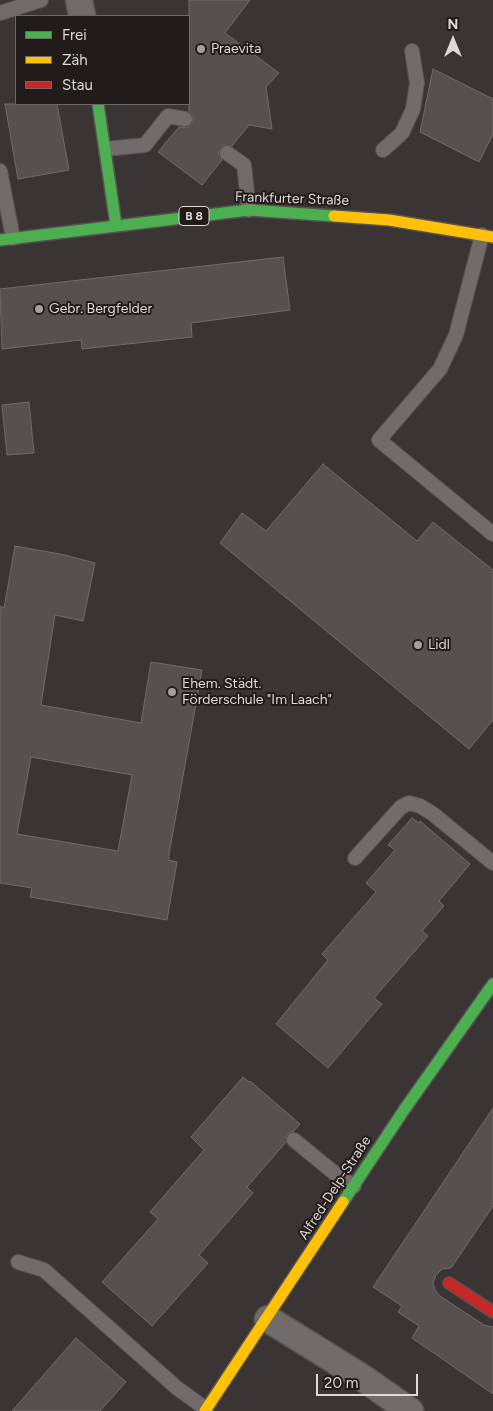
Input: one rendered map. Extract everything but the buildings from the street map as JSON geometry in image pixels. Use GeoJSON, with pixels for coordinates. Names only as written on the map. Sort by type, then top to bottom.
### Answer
{"type":"FeatureCollection","features":[{"type":"Feature","properties":{"kind":"street"},"geometry":{"type":"LineString","coordinates":[[79,0],[82,15]]}},
{"type":"Feature","properties":{"kind":"street"},"geometry":{"type":"LineString","coordinates":[[98,105],[116,225]]}},
{"type":"Feature","properties":{"kind":"street","name":"Frankfurter Straße"},"geometry":{"type":"LineString","coordinates":[[6,239],[249,210],[394,220],[488,236]]}},
{"type":"Feature","properties":{"kind":"street","name":"Alfred-Delp-Straße"},"geometry":{"type":"LineString","coordinates":[[206,1410],[268,1319],[404,1110],[493,984]]}},
{"type":"Feature","properties":{"kind":"street"},"geometry":{"type":"LineString","coordinates":[[449,1283],[493,1312]]}},
{"type":"Feature","properties":{"kind":"street"},"geometry":{"type":"LineString","coordinates":[[268,1319],[363,1378],[410,1411]]}},
{"type":"Feature","properties":{"kind":"lane"},"geometry":{"type":"LineString","coordinates":[[0,14],[41,0]]}},
{"type":"Feature","properties":{"kind":"lane"},"geometry":{"type":"LineString","coordinates":[[383,150],[402,133],[413,109],[418,83],[412,51]]}},
{"type":"Feature","properties":{"kind":"lane"},"geometry":{"type":"LineString","coordinates":[[106,149],[145,145],[168,116],[185,120]]}},
{"type":"Feature","properties":{"kind":"lane"},"geometry":{"type":"LineString","coordinates":[[227,153],[244,165],[249,210]]}},
{"type":"Feature","properties":{"kind":"lane"},"geometry":{"type":"LineString","coordinates":[[0,171],[6,239]]}},
{"type":"Feature","properties":{"kind":"lane"},"geometry":{"type":"LineString","coordinates":[[488,236],[456,335],[440,369],[379,440],[493,534]]}},
{"type":"Feature","properties":{"kind":"lane"},"geometry":{"type":"LineString","coordinates":[[355,858],[401,807],[409,803],[420,806],[433,814],[493,864]]}},
{"type":"Feature","properties":{"kind":"lane"},"geometry":{"type":"LineString","coordinates":[[294,1140],[338,1176],[354,1186]]}},
{"type":"Feature","properties":{"kind":"lane"},"geometry":{"type":"LineString","coordinates":[[18,1262],[44,1270],[177,1388],[206,1410]]}},
{"type":"Feature","properties":{"kind":"traffic: fast"},"geometry":{"type":"LineString","coordinates":[[98,105],[116,225]]}},
{"type":"Feature","properties":{"kind":"traffic: fast"},"geometry":{"type":"LineString","coordinates":[[0,240],[249,210],[334,216]]}},
{"type":"Feature","properties":{"kind":"traffic: fast"},"geometry":{"type":"LineString","coordinates":[[343,1202],[404,1110],[493,984]]}},
{"type":"Feature","properties":{"kind":"traffic: slow"},"geometry":{"type":"LineString","coordinates":[[334,216],[389,220],[493,237]]}},
{"type":"Feature","properties":{"kind":"traffic: slow"},"geometry":{"type":"LineString","coordinates":[[205,1411],[343,1202]]}},
{"type":"Feature","properties":{"kind":"traffic: jam"},"geometry":{"type":"LineString","coordinates":[[449,1283],[493,1312]]}},
{"type":"Feature","properties":{"kind":"place","name":"Praevita"},"geometry":{"type":"Point","coordinates":[201,49]}},
{"type":"Feature","properties":{"kind":"place","name":"Gebr. Bergfelder"},"geometry":{"type":"Point","coordinates":[39,309]}},
{"type":"Feature","properties":{"kind":"place","name":"Lidl"},"geometry":{"type":"Point","coordinates":[418,645]}},
{"type":"Feature","properties":{"kind":"place","name":"Ehem. Städt. Förderschule \"Im Laach\""},"geometry":{"type":"Point","coordinates":[172,692]}}]}
